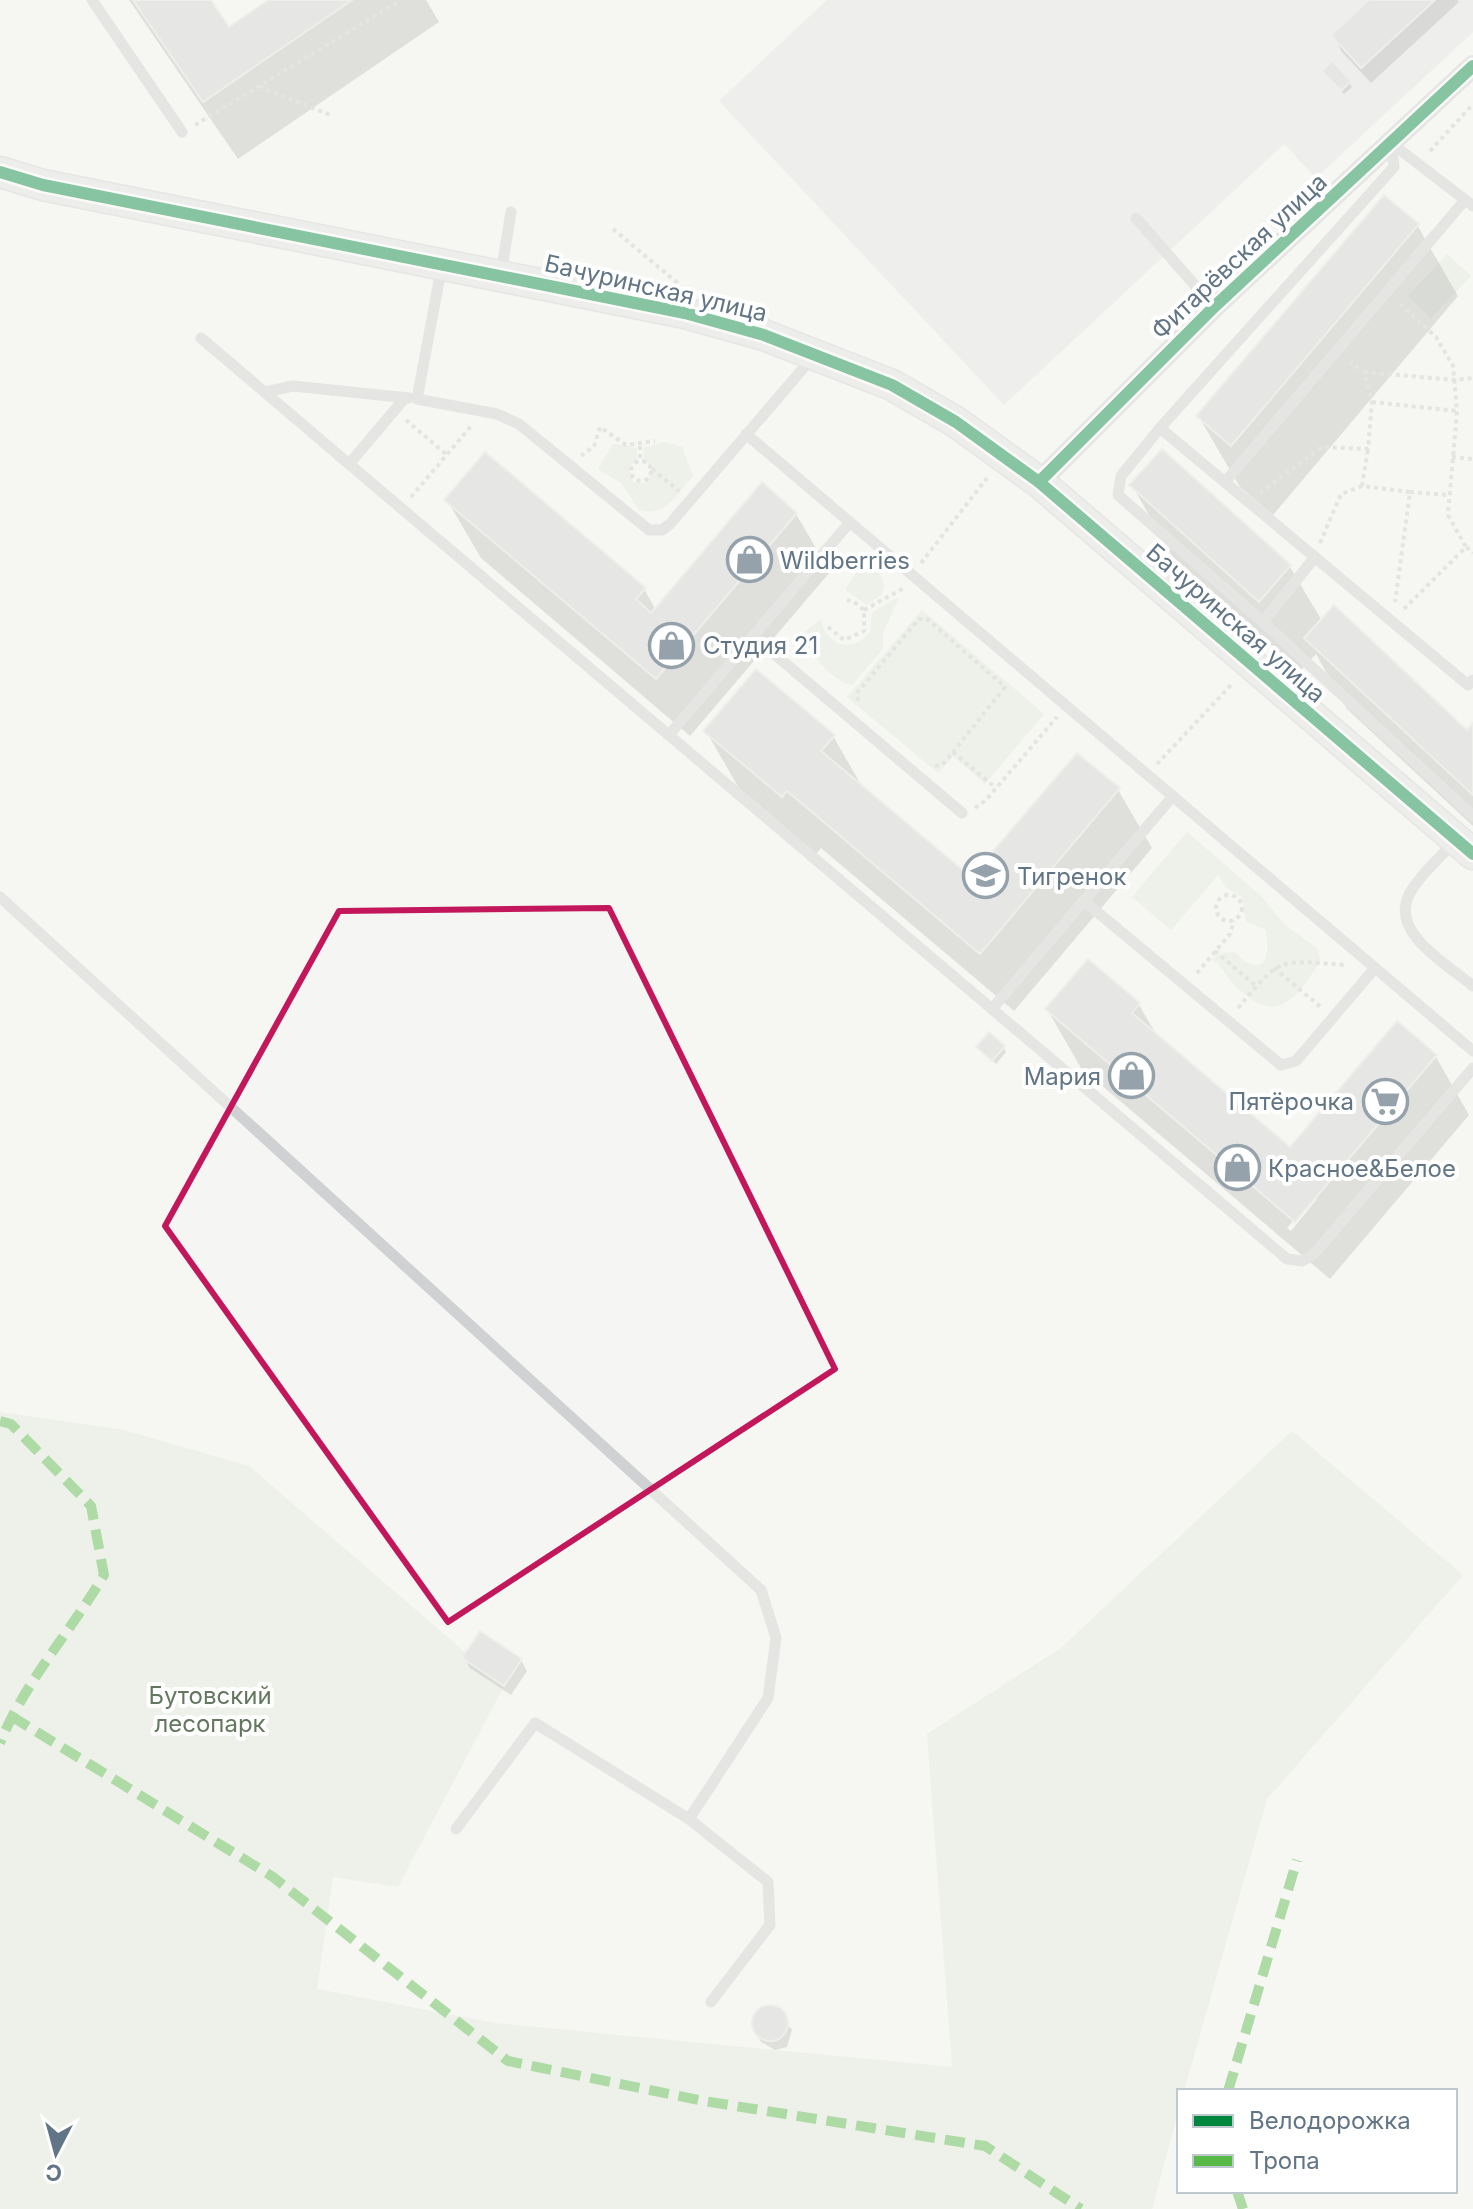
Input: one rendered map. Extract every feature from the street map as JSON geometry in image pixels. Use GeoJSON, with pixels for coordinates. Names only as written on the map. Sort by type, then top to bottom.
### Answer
{"type":"FeatureCollection","features":[{"type":"Feature","properties":{"kind":"street","name":"Фитарёвская улица"},"geometry":{"type":"LineString","coordinates":[[1039,482],[1214,307],[1473,66]]}},
{"type":"Feature","properties":{"kind":"street","name":"Бачуринская улица"},"geometry":{"type":"LineString","coordinates":[[0,172],[43,185],[685,313],[862,370],[930,405],[1039,482],[1467,837]]}},
{"type":"Feature","properties":{"kind":"lane"},"geometry":{"type":"LineString","coordinates":[[92,0],[182,132]]}},
{"type":"Feature","properties":{"kind":"lane"},"geometry":{"type":"LineString","coordinates":[[1225,482],[1386,291],[1469,203],[1391,143]]}},
{"type":"Feature","properties":{"kind":"lane"},"geometry":{"type":"LineString","coordinates":[[1391,143],[1394,167],[1160,428],[1121,476],[1118,495],[1263,622],[1467,837],[1409,895],[1406,921],[1412,934],[1473,986]]}},
{"type":"Feature","properties":{"kind":"lane"},"geometry":{"type":"LineString","coordinates":[[500,275],[511,212]]}},
{"type":"Feature","properties":{"kind":"lane"},"geometry":{"type":"LineString","coordinates":[[1136,218],[1214,307]]}},
{"type":"Feature","properties":{"kind":"lane"},"geometry":{"type":"LineString","coordinates":[[349,464],[394,410],[411,398],[443,265]]}},
{"type":"Feature","properties":{"kind":"lane"},"geometry":{"type":"LineString","coordinates":[[201,338],[1287,1259],[1295,1261],[1314,1254],[1473,1068]]}},
{"type":"Feature","properties":{"kind":"lane"},"geometry":{"type":"LineString","coordinates":[[265,392],[293,386],[411,398],[483,412],[519,424],[649,530],[666,527],[815,354]]}},
{"type":"Feature","properties":{"kind":"lane"},"geometry":{"type":"LineString","coordinates":[[1160,428],[1468,685],[1473,680]]}},
{"type":"Feature","properties":{"kind":"lane"},"geometry":{"type":"LineString","coordinates":[[746,434],[1473,1051]]}},
{"type":"Feature","properties":{"kind":"lane"},"geometry":{"type":"LineString","coordinates":[[669,735],[850,522]]}},
{"type":"Feature","properties":{"kind":"lane"},"geometry":{"type":"LineString","coordinates":[[1263,622],[1315,557]]}},
{"type":"Feature","properties":{"kind":"lane"},"geometry":{"type":"LineString","coordinates":[[753,636],[962,813]]}},
{"type":"Feature","properties":{"kind":"lane"},"geometry":{"type":"LineString","coordinates":[[992,1009],[1173,796]]}},
{"type":"Feature","properties":{"kind":"lane"},"geometry":{"type":"LineString","coordinates":[[0,897],[761,1590],[776,1638],[768,1698],[689,1819]]}},
{"type":"Feature","properties":{"kind":"lane"},"geometry":{"type":"LineString","coordinates":[[1084,901],[1274,1063],[1286,1065],[1296,1061],[1375,968]]}},
{"type":"Feature","properties":{"kind":"lane"},"geometry":{"type":"LineString","coordinates":[[456,1829],[535,1723],[689,1819],[768,1882],[770,1925],[711,2002]]}},
{"type":"Feature","properties":{"kind":"path"},"geometry":{"type":"LineString","coordinates":[[182,132],[401,0]]}},
{"type":"Feature","properties":{"kind":"path"},"geometry":{"type":"LineString","coordinates":[[259,86],[330,115]]}},
{"type":"Feature","properties":{"kind":"path"},"geometry":{"type":"LineString","coordinates":[[1417,165],[1473,104]]}},
{"type":"Feature","properties":{"kind":"path"},"geometry":{"type":"LineString","coordinates":[[613,229],[691,294]]}},
{"type":"Feature","properties":{"kind":"path"},"geometry":{"type":"LineString","coordinates":[[1386,291],[1436,337],[1453,366],[1457,411],[1447,495],[1448,515],[1466,547],[1473,553]]}},
{"type":"Feature","properties":{"kind":"path"},"geometry":{"type":"LineString","coordinates":[[1335,352],[1364,372],[1455,380],[1473,378]]}},
{"type":"Feature","properties":{"kind":"path"},"geometry":{"type":"LineString","coordinates":[[1362,486],[1372,402],[1364,372]]}},
{"type":"Feature","properties":{"kind":"path"},"geometry":{"type":"LineString","coordinates":[[1372,402],[1457,411]]}},
{"type":"Feature","properties":{"kind":"path"},"geometry":{"type":"LineString","coordinates":[[394,410],[447,455]]}},
{"type":"Feature","properties":{"kind":"path"},"geometry":{"type":"LineString","coordinates":[[401,508],[483,412]]}},
{"type":"Feature","properties":{"kind":"path"},"geometry":{"type":"LineString","coordinates":[[571,467],[594,446],[600,427],[621,443],[640,446],[655,441]]}},
{"type":"Feature","properties":{"kind":"path"},"geometry":{"type":"LineString","coordinates":[[640,446],[640,461]]}},
{"type":"Feature","properties":{"kind":"path"},"geometry":{"type":"LineString","coordinates":[[1248,501],[1322,447],[1368,449]]}},
{"type":"Feature","properties":{"kind":"path"},"geometry":{"type":"LineString","coordinates":[[1452,457],[1473,459]]}},
{"type":"Feature","properties":{"kind":"path"},"geometry":{"type":"LineString","coordinates":[[640,461],[631,467],[632,476],[637,480],[648,478],[650,467]]}},
{"type":"Feature","properties":{"kind":"path"},"geometry":{"type":"LineString","coordinates":[[640,461],[690,501]]}},
{"type":"Feature","properties":{"kind":"path"},"geometry":{"type":"LineString","coordinates":[[864,610],[916,579],[994,470]]}},
{"type":"Feature","properties":{"kind":"path"},"geometry":{"type":"LineString","coordinates":[[1315,557],[1341,494],[1362,486],[1447,495]]}},
{"type":"Feature","properties":{"kind":"path"},"geometry":{"type":"LineString","coordinates":[[1392,621],[1410,492]]}},
{"type":"Feature","properties":{"kind":"path"},"geometry":{"type":"LineString","coordinates":[[1392,621],[1466,547]]}},
{"type":"Feature","properties":{"kind":"path"},"geometry":{"type":"LineString","coordinates":[[846,600],[853,601],[864,610]]}},
{"type":"Feature","properties":{"kind":"path"},"geometry":{"type":"LineString","coordinates":[[828,627],[837,638],[852,640],[864,631],[864,610]]}},
{"type":"Feature","properties":{"kind":"path"},"geometry":{"type":"LineString","coordinates":[[868,710],[857,700],[857,693],[919,619],[927,619],[1005,687],[942,765],[934,765]]}},
{"type":"Feature","properties":{"kind":"path"},"geometry":{"type":"LineString","coordinates":[[1147,775],[1240,675]]}},
{"type":"Feature","properties":{"kind":"path"},"geometry":{"type":"LineString","coordinates":[[962,813],[979,805],[996,788],[1066,706]]}},
{"type":"Feature","properties":{"kind":"path"},"geometry":{"type":"LineString","coordinates":[[953,752],[996,788]]}},
{"type":"Feature","properties":{"kind":"path"},"geometry":{"type":"LineString","coordinates":[[1185,987],[1230,934],[1234,921],[1242,911],[1241,902],[1226,895],[1218,900],[1216,912],[1221,919],[1234,921]]}},
{"type":"Feature","properties":{"kind":"path"},"geometry":{"type":"LineString","coordinates":[[1215,951],[1257,986]]}},
{"type":"Feature","properties":{"kind":"path"},"geometry":{"type":"LineString","coordinates":[[1226,1022],[1273,967],[1298,961],[1375,968]]}},
{"type":"Feature","properties":{"kind":"path"},"geometry":{"type":"LineString","coordinates":[[1273,967],[1333,1018]]}},
{"type":"Feature","properties":{"kind":"highlighted area"},"geometry":{"type":"Polygon","coordinates":[[[609,908],[835,1369],[448,1622],[165,1226],[339,911],[609,908]]]}},
{"type":"Feature","properties":{"kind":"shaded area"},"geometry":{"type":"Polygon","coordinates":[[[827,0],[1473,0],[1473,32],[1316,178],[1284,144],[1004,405],[719,101],[827,0]]]}},
{"type":"Feature","properties":{"kind":"green space"},"geometry":{"type":"Polygon","coordinates":[[[1447,254],[1471,276],[1431,318],[1408,296],[1447,254]]]}},
{"type":"Feature","properties":{"kind":"green space"},"geometry":{"type":"Polygon","coordinates":[[[664,442],[682,447],[693,476],[664,507],[648,512],[639,510],[621,483],[598,469],[613,444],[637,448],[637,459],[629,467],[633,482],[645,483],[653,471],[644,459],[643,448],[664,442]]]}},
{"type":"Feature","properties":{"kind":"green space"},"geometry":{"type":"Polygon","coordinates":[[[864,560],[876,564],[884,585],[882,594],[867,605],[845,590],[864,560]]]}},
{"type":"Feature","properties":{"kind":"green space"},"geometry":{"type":"Polygon","coordinates":[[[899,597],[883,633],[883,649],[852,685],[836,678],[792,642],[821,619],[828,636],[834,641],[849,645],[856,643],[870,632],[872,612],[899,597]]]}},
{"type":"Feature","properties":{"kind":"green space"},"geometry":{"type":"Polygon","coordinates":[[[922,610],[1044,714],[985,784],[953,756],[938,773],[847,697],[922,610]]]}},
{"type":"Feature","properties":{"kind":"green space"},"geometry":{"type":"Polygon","coordinates":[[[1187,832],[1261,896],[1284,924],[1318,949],[1320,961],[1301,989],[1282,1004],[1260,1004],[1247,996],[1212,959],[1222,953],[1234,952],[1248,963],[1257,965],[1267,954],[1266,930],[1246,921],[1242,897],[1226,888],[1218,875],[1171,930],[1132,897],[1187,832]]]}},
{"type":"Feature","properties":{"kind":"green space","name":"Бутовский лесопарк"},"geometry":{"type":"Polygon","coordinates":[[[0,1412],[124,1430],[249,1466],[504,1686],[398,1887],[333,1877],[317,1989],[494,2023],[952,2067],[927,1734],[1061,1648],[1292,1431],[1463,1575],[1267,1799],[1185,2089],[1177,2089],[1177,2116],[1152,2209],[0,2209],[0,1412]]]}},
{"type":"Feature","properties":{"kind":"building"},"geometry":{"type":"Polygon","coordinates":[[[133,0],[211,0],[229,27],[268,0],[352,0],[203,102],[133,0]]]}},
{"type":"Feature","properties":{"kind":"building"},"geometry":{"type":"Polygon","coordinates":[[[1369,0],[1435,0],[1361,68],[1331,35],[1369,0]]]}},
{"type":"Feature","properties":{"kind":"building"},"geometry":{"type":"Polygon","coordinates":[[[1332,61],[1351,81],[1341,91],[1322,71],[1332,61]]]}},
{"type":"Feature","properties":{"kind":"building"},"geometry":{"type":"Polygon","coordinates":[[[1384,195],[1419,224],[1231,446],[1196,416],[1384,195]]]}},
{"type":"Feature","properties":{"kind":"building"},"geometry":{"type":"Polygon","coordinates":[[[1162,449],[1291,565],[1259,602],[1129,485],[1162,449]]]}},
{"type":"Feature","properties":{"kind":"building"},"geometry":{"type":"Polygon","coordinates":[[[485,452],[646,588],[636,599],[651,613],[762,482],[797,513],[656,679],[444,500],[485,452]]]}},
{"type":"Feature","properties":{"kind":"building"},"geometry":{"type":"Polygon","coordinates":[[[1334,605],[1467,730],[1473,723],[1473,795],[1304,638],[1334,605]]]}},
{"type":"Feature","properties":{"kind":"building"},"geometry":{"type":"Polygon","coordinates":[[[756,669],[835,735],[821,751],[971,877],[1077,753],[1120,788],[980,954],[787,791],[782,797],[703,731],[756,669]]]}},
{"type":"Feature","properties":{"kind":"building"},"geometry":{"type":"Polygon","coordinates":[[[1088,959],[1140,1003],[1132,1013],[1290,1147],[1397,1021],[1437,1055],[1295,1222],[1045,1009],[1088,959]]]}},
{"type":"Feature","properties":{"kind":"building"},"geometry":{"type":"Polygon","coordinates":[[[989,1032],[1005,1046],[992,1061],[976,1047],[989,1032]]]}},
{"type":"Feature","properties":{"kind":"building"},"geometry":{"type":"Polygon","coordinates":[[[480,1631],[522,1659],[504,1686],[462,1658],[480,1631]]]}},
{"type":"Feature","properties":{"kind":"building"},"geometry":{"type":"Polygon","coordinates":[[[770,2005],[783,2010],[788,2023],[783,2036],[770,2041],[757,2036],[752,2023],[757,2010],[770,2005]]]}},
{"type":"Feature","properties":{"kind":"marked path"},"geometry":{"type":"LineString","coordinates":[[0,1421],[11,1424],[91,1506],[104,1575],[35,1678],[0,1743]]}},
{"type":"Feature","properties":{"kind":"marked path"},"geometry":{"type":"LineString","coordinates":[[11,1716],[273,1877],[508,2061],[704,2101],[985,2146],[1081,2209]]}},
{"type":"Feature","properties":{"kind":"marked path"},"geometry":{"type":"LineString","coordinates":[[1229,2089],[1297,1860]]}},
{"type":"Feature","properties":{"kind":"marked path"},"geometry":{"type":"LineString","coordinates":[[1238,2193],[1243,2209]]}},
{"type":"Feature","properties":{"kind":"cycle path"},"geometry":{"type":"LineString","coordinates":[[1039,482],[1214,307],[1473,66]]}},
{"type":"Feature","properties":{"kind":"cycle path"},"geometry":{"type":"LineString","coordinates":[[0,172],[43,185],[685,313],[764,335],[892,385],[956,422],[1039,482],[1473,854]]}},
{"type":"Feature","properties":{"kind":"place","name":"Wildberries"},"geometry":{"type":"Point","coordinates":[749,560]}},
{"type":"Feature","properties":{"kind":"place","name":"Студия 21"},"geometry":{"type":"Point","coordinates":[672,645]}},
{"type":"Feature","properties":{"kind":"place","name":"Тигренок"},"geometry":{"type":"Point","coordinates":[986,876]}},
{"type":"Feature","properties":{"kind":"place","name":"Мария"},"geometry":{"type":"Point","coordinates":[1132,1076]}},
{"type":"Feature","properties":{"kind":"place","name":"Пятёрочка"},"geometry":{"type":"Point","coordinates":[1385,1101]}},
{"type":"Feature","properties":{"kind":"place","name":"Красное&Белое"},"geometry":{"type":"Point","coordinates":[1237,1168]}}]}
